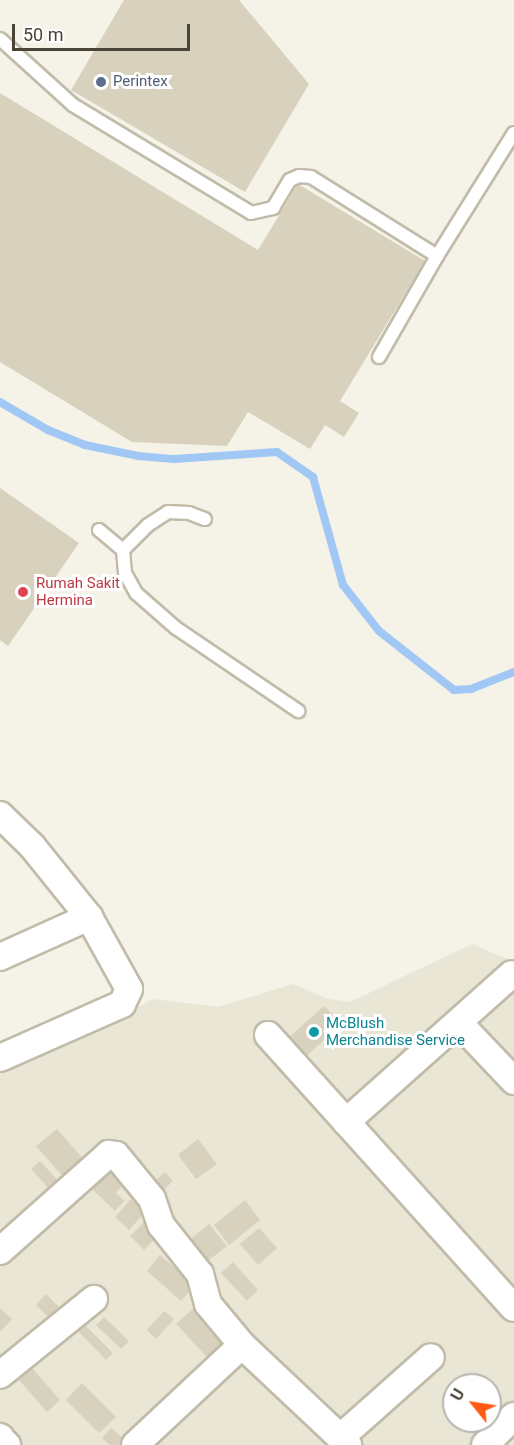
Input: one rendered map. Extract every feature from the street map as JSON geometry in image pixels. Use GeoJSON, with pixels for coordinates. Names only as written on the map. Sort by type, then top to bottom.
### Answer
{"type":"FeatureCollection","features":[{"type":"Feature","properties":{"kind":"street"},"geometry":{"type":"LineString","coordinates":[[0,815],[32,846],[89,917],[129,988],[122,1004],[0,1058]]}},
{"type":"Feature","properties":{"kind":"street"},"geometry":{"type":"LineString","coordinates":[[0,957],[89,917]]}},
{"type":"Feature","properties":{"kind":"street"},"geometry":{"type":"LineString","coordinates":[[345,1122],[512,974]]}},
{"type":"Feature","properties":{"kind":"street"},"geometry":{"type":"LineString","coordinates":[[459,1023],[514,1081]]}},
{"type":"Feature","properties":{"kind":"street"},"geometry":{"type":"LineString","coordinates":[[268,1035],[514,1308]]}},
{"type":"Feature","properties":{"kind":"street"},"geometry":{"type":"LineString","coordinates":[[0,1251],[110,1154],[116,1155],[152,1199],[161,1225],[200,1274],[208,1304],[242,1345],[344,1441],[431,1358]]}},
{"type":"Feature","properties":{"kind":"street"},"geometry":{"type":"LineString","coordinates":[[0,1375],[94,1299]]}},
{"type":"Feature","properties":{"kind":"street"},"geometry":{"type":"LineString","coordinates":[[135,1445],[242,1345]]}},
{"type":"Feature","properties":{"kind":"street"},"geometry":{"type":"LineString","coordinates":[[485,1445],[514,1416]]}},
{"type":"Feature","properties":{"kind":"street"},"geometry":{"type":"LineString","coordinates":[[0,1437],[6,1445]]}},
{"type":"Feature","properties":{"kind":"lane"},"geometry":{"type":"LineString","coordinates":[[0,39],[73,105],[251,213],[273,208],[290,180],[299,176],[311,177],[437,256]]}},
{"type":"Feature","properties":{"kind":"lane"},"geometry":{"type":"LineString","coordinates":[[379,357],[437,256],[514,133]]}},
{"type":"Feature","properties":{"kind":"lane"},"geometry":{"type":"LineString","coordinates":[[205,519],[189,513],[168,512],[148,525],[123,550],[124,573],[136,593],[176,628],[298,711]]}},
{"type":"Feature","properties":{"kind":"lane"},"geometry":{"type":"LineString","coordinates":[[99,530],[123,550]]}},
{"type":"Feature","properties":{"kind":"shaded area"},"geometry":{"type":"Polygon","coordinates":[[[472,944],[514,962],[514,1445],[0,1445],[0,1066],[119,1017],[153,999],[218,1007],[293,984],[328,999],[350,1002],[472,944]]]}},
{"type":"Feature","properties":{"kind":"building"},"geometry":{"type":"Polygon","coordinates":[[[124,0],[239,0],[309,84],[245,192],[71,90],[124,0]]]}},
{"type":"Feature","properties":{"kind":"building"},"geometry":{"type":"Polygon","coordinates":[[[0,93],[258,250],[298,184],[425,261],[340,401],[359,413],[344,437],[325,425],[310,449],[248,412],[227,446],[132,442],[0,362],[0,93]]]}},
{"type":"Feature","properties":{"kind":"building","name":"Rumah Sakit Hermina"},"geometry":{"type":"Polygon","coordinates":[[[0,488],[79,543],[8,646],[0,640],[0,488]]]}},
{"type":"Feature","properties":{"kind":"building","name":"McBlush Merchandise Service"},"geometry":{"type":"Polygon","coordinates":[[[324,1006],[342,1024],[304,1058],[286,1040],[324,1006]]]}},
{"type":"Feature","properties":{"kind":"building"},"geometry":{"type":"Polygon","coordinates":[[[57,1129],[86,1162],[66,1180],[36,1146],[57,1129]]]}},
{"type":"Feature","properties":{"kind":"building"},"geometry":{"type":"Polygon","coordinates":[[[198,1139],[217,1164],[196,1179],[178,1155],[198,1139]]]}},
{"type":"Feature","properties":{"kind":"building"},"geometry":{"type":"Polygon","coordinates":[[[40,1161],[60,1183],[51,1191],[31,1169],[40,1161]]]}},
{"type":"Feature","properties":{"kind":"building"},"geometry":{"type":"Polygon","coordinates":[[[105,1169],[123,1185],[116,1193],[124,1201],[115,1211],[89,1186],[105,1169]]]}},
{"type":"Feature","properties":{"kind":"building"},"geometry":{"type":"Polygon","coordinates":[[[165,1172],[173,1181],[159,1194],[151,1184],[165,1172]]]}},
{"type":"Feature","properties":{"kind":"building"},"geometry":{"type":"Polygon","coordinates":[[[131,1199],[145,1212],[129,1230],[115,1217],[131,1199]]]}},
{"type":"Feature","properties":{"kind":"building"},"geometry":{"type":"Polygon","coordinates":[[[245,1200],[260,1220],[229,1245],[214,1225],[245,1200]]]}},
{"type":"Feature","properties":{"kind":"building"},"geometry":{"type":"Polygon","coordinates":[[[145,1221],[159,1235],[144,1250],[130,1236],[145,1221]]]}},
{"type":"Feature","properties":{"kind":"building"},"geometry":{"type":"Polygon","coordinates":[[[209,1224],[227,1246],[200,1267],[183,1245],[209,1224]]]}},
{"type":"Feature","properties":{"kind":"building"},"geometry":{"type":"Polygon","coordinates":[[[259,1228],[277,1248],[258,1265],[240,1244],[259,1228]]]}},
{"type":"Feature","properties":{"kind":"building"},"geometry":{"type":"Polygon","coordinates":[[[160,1255],[195,1285],[181,1301],[147,1271],[160,1255]]]}},
{"type":"Feature","properties":{"kind":"building"},"geometry":{"type":"Polygon","coordinates":[[[233,1262],[258,1290],[247,1301],[221,1273],[233,1262]]]}},
{"type":"Feature","properties":{"kind":"building"},"geometry":{"type":"Polygon","coordinates":[[[46,1294],[65,1313],[54,1323],[36,1305],[46,1294]]]}},
{"type":"Feature","properties":{"kind":"building"},"geometry":{"type":"Polygon","coordinates":[[[196,1306],[226,1339],[207,1357],[176,1324],[196,1306]]]}},
{"type":"Feature","properties":{"kind":"building"},"geometry":{"type":"Polygon","coordinates":[[[0,1308],[12,1319],[0,1332],[0,1308]]]}},
{"type":"Feature","properties":{"kind":"building"},"geometry":{"type":"Polygon","coordinates":[[[164,1311],[174,1319],[156,1339],[147,1330],[164,1311]]]}},
{"type":"Feature","properties":{"kind":"building"},"geometry":{"type":"Polygon","coordinates":[[[104,1317],[129,1341],[121,1349],[96,1325],[104,1317]]]}},
{"type":"Feature","properties":{"kind":"building"},"geometry":{"type":"Polygon","coordinates":[[[83,1323],[113,1353],[106,1360],[77,1330],[83,1323]]]}},
{"type":"Feature","properties":{"kind":"building"},"geometry":{"type":"Polygon","coordinates":[[[32,1368],[60,1400],[47,1412],[19,1380],[32,1368]]]}},
{"type":"Feature","properties":{"kind":"building"},"geometry":{"type":"Polygon","coordinates":[[[82,1383],[116,1417],[99,1433],[66,1400],[82,1383]]]}},
{"type":"Feature","properties":{"kind":"building"},"geometry":{"type":"Polygon","coordinates":[[[111,1428],[127,1442],[124,1445],[110,1445],[102,1438],[111,1428]]]}},
{"type":"Feature","properties":{"kind":"waterway"},"geometry":{"type":"LineString","coordinates":[[0,402],[48,430],[85,445],[138,456],[174,459],[277,452],[313,477],[343,585],[379,631],[454,690],[471,689],[514,672]]}},
{"type":"Feature","properties":{"kind":"place","name":"Perintex"},"geometry":{"type":"Point","coordinates":[101,82]}},
{"type":"Feature","properties":{"kind":"place","name":"Rumah Sakit Hermina"},"geometry":{"type":"Point","coordinates":[23,592]}},
{"type":"Feature","properties":{"kind":"place","name":"McBlush Merchandise Service"},"geometry":{"type":"Point","coordinates":[314,1032]}}]}
